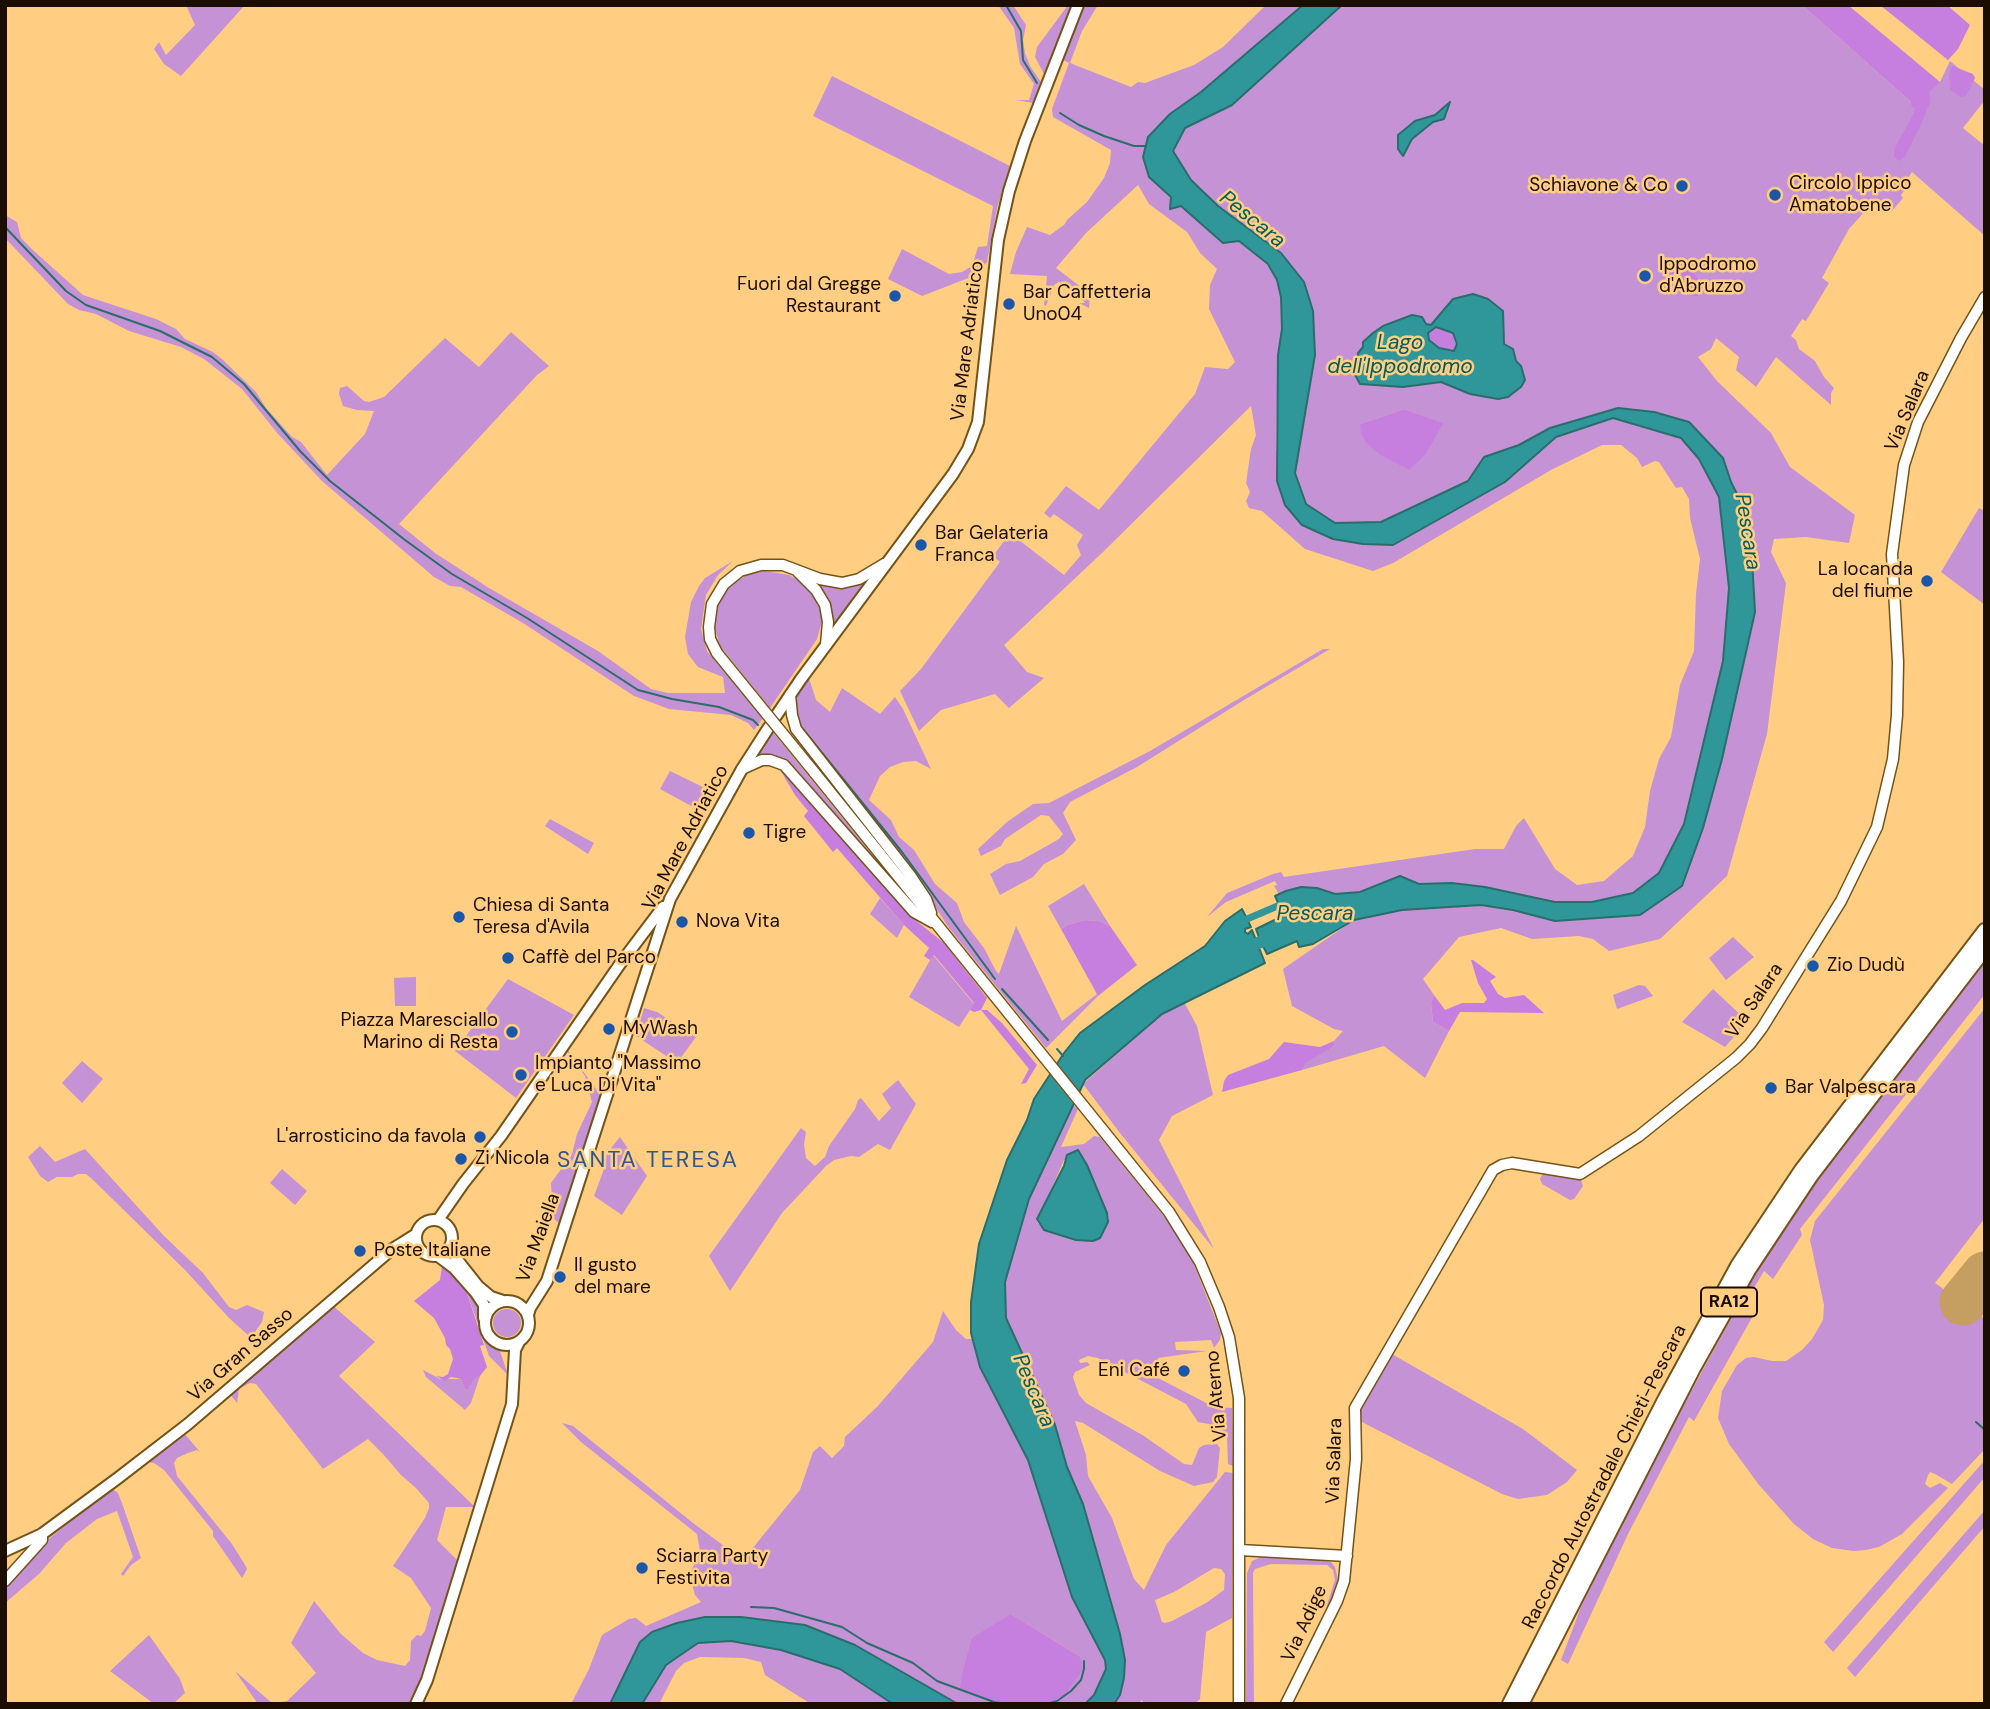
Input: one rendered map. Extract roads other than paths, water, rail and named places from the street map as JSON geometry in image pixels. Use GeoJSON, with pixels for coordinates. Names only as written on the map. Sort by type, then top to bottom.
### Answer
{"type":"FeatureCollection","features":[{"type":"Feature","properties":{"kind":"highway","name":"Raccordo Autostradale Chieti-Pescara"},"geometry":{"type":"LineString","coordinates":[[1510,1704],[1677,1378],[1738,1266],[1802,1170],[1985,931]]}},
{"type":"Feature","properties":{"kind":"highway","name":"Raccordo Autostradale Chieti-Pescara"},"geometry":{"type":"LineString","coordinates":[[1521,1704],[1693,1367],[1748,1270],[1811,1175],[1985,948]]}},
{"type":"Feature","properties":{"kind":"main road","name":"Via Mare Adriatico"},"geometry":{"type":"LineString","coordinates":[[776,716],[953,474],[968,449],[978,422],[1004,208],[1025,141],[1078,5]]}},
{"type":"Feature","properties":{"kind":"main road","name":"Via Mare Adriatico"},"geometry":{"type":"LineString","coordinates":[[653,929],[742,769],[769,727]]}},
{"type":"Feature","properties":{"kind":"main road"},"geometry":{"type":"LineString","coordinates":[[438,1220],[653,929]]}},
{"type":"Feature","properties":{"kind":"main road","name":"Via Maiella"},"geometry":{"type":"LineString","coordinates":[[528,1315],[547,1281],[653,929]]}},
{"type":"Feature","properties":{"kind":"main road"},"geometry":{"type":"LineString","coordinates":[[416,1704],[427,1680],[512,1404],[515,1350],[527,1334],[528,1315],[521,1305],[491,1297],[478,1286],[452,1252],[452,1232],[449,1227],[438,1220],[432,1219],[421,1224],[415,1235],[420,1251]]}},
{"type":"Feature","properties":{"kind":"main road","name":"Via Gran Sasso"},"geometry":{"type":"LineString","coordinates":[[5,1550],[42,1534],[118,1478],[188,1424],[384,1256],[415,1235]]}},
{"type":"Feature","properties":{"kind":"main road"},"geometry":{"type":"LineString","coordinates":[[438,1256],[451,1245]]}},
{"type":"Feature","properties":{"kind":"main road"},"geometry":{"type":"LineString","coordinates":[[384,1256],[402,1249],[420,1251],[428,1256],[445,1259],[484,1305],[488,1335],[498,1343],[514,1379]]}},
{"type":"Feature","properties":{"kind":"main road"},"geometry":{"type":"LineString","coordinates":[[485,1322],[490,1309],[503,1301]]}},
{"type":"Feature","properties":{"kind":"main road"},"geometry":{"type":"LineString","coordinates":[[498,1343],[505,1345],[519,1342]]}},
{"type":"Feature","properties":{"kind":"street","name":"Via Salara"},"geometry":{"type":"LineString","coordinates":[[1347,1556],[1356,1459],[1355,1408],[1493,1170],[1502,1164],[1512,1163],[1580,1174],[1639,1136],[1728,1065],[1749,1044],[1762,1028],[1841,901],[1877,827],[1893,759],[1898,662],[1892,554],[1904,465],[1918,422],[1985,297]]}},
{"type":"Feature","properties":{"kind":"street"},"geometry":{"type":"LineString","coordinates":[[885,564],[870,575],[842,583],[820,579],[783,565],[761,565],[740,571],[724,584],[716,596],[709,614],[710,639],[717,653],[935,924]]}},
{"type":"Feature","properties":{"kind":"street"},"geometry":{"type":"LineString","coordinates":[[795,569],[816,590],[825,605],[828,622],[826,645]]}},
{"type":"Feature","properties":{"kind":"street"},"geometry":{"type":"LineString","coordinates":[[790,695],[796,729],[834,774],[910,875],[926,900],[935,924]]}},
{"type":"Feature","properties":{"kind":"street"},"geometry":{"type":"LineString","coordinates":[[742,769],[762,760],[777,761],[784,765],[914,912],[935,924]]}},
{"type":"Feature","properties":{"kind":"street","name":"Via Aterno"},"geometry":{"type":"LineString","coordinates":[[935,924],[1169,1212],[1194,1249],[1219,1307],[1232,1351],[1240,1407],[1239,1704]]}},
{"type":"Feature","properties":{"kind":"street"},"geometry":{"type":"LineString","coordinates":[[5,1581],[42,1540],[42,1534]]}},
{"type":"Feature","properties":{"kind":"street"},"geometry":{"type":"LineString","coordinates":[[1240,1550],[1347,1556]]}},
{"type":"Feature","properties":{"kind":"street","name":"Via Adige"},"geometry":{"type":"LineString","coordinates":[[1286,1704],[1338,1601],[1347,1556]]}},
{"type":"Feature","properties":{"kind":"water","name":"Pescara"},"geometry":{"type":"Polygon","coordinates":[[[1303,5],[1342,5],[1232,105],[1185,128],[1173,151],[1191,180],[1218,206],[1281,253],[1304,282],[1313,311],[1315,355],[1295,473],[1306,504],[1335,523],[1381,522],[1468,481],[1484,457],[1519,445],[1550,428],[1618,408],[1654,412],[1689,422],[1723,458],[1744,508],[1751,542],[1755,612],[1722,759],[1703,828],[1682,886],[1640,915],[1555,921],[1481,905],[1402,910],[1354,920],[1313,944],[1299,947],[1297,941],[1267,954],[1261,942],[1284,931],[1260,940],[1256,929],[1287,914],[1283,914],[1275,896],[1301,887],[1317,888],[1335,894],[1360,892],[1400,876],[1419,884],[1452,883],[1485,887],[1555,902],[1592,902],[1633,893],[1659,873],[1684,824],[1723,661],[1729,588],[1719,497],[1699,459],[1681,438],[1613,418],[1556,437],[1505,482],[1393,545],[1333,539],[1302,525],[1285,505],[1277,481],[1278,355],[1282,329],[1281,297],[1277,280],[1268,264],[1239,241],[1223,243],[1181,206],[1170,209],[1171,197],[1149,177],[1143,157],[1148,137],[1170,114],[1201,92],[1303,5]]]}},
{"type":"Feature","properties":{"kind":"water"},"geometry":{"type":"Polygon","coordinates":[[[1450,102],[1444,119],[1433,122],[1412,139],[1403,156],[1398,149],[1398,135],[1415,121],[1435,115],[1450,102]]]}},
{"type":"Feature","properties":{"kind":"water","name":"Lago dell'Ippodromo"},"geometry":{"type":"Polygon","coordinates":[[[1473,294],[1488,299],[1503,311],[1504,344],[1513,349],[1516,361],[1521,366],[1525,380],[1521,387],[1508,397],[1498,399],[1470,394],[1441,382],[1403,387],[1360,384],[1354,373],[1363,342],[1383,326],[1412,315],[1422,317],[1426,324],[1431,325],[1453,299],[1473,294]],[[1436,327],[1428,333],[1429,340],[1439,348],[1454,351],[1457,344],[1453,333],[1436,327]]]}},
{"type":"Feature","properties":{"kind":"water","name":"Pescara"},"geometry":{"type":"Polygon","coordinates":[[[1242,909],[1251,927],[1245,929],[1245,932],[1248,934],[1252,930],[1265,963],[1162,1014],[1085,1080],[1029,1199],[1005,1282],[1006,1318],[1055,1425],[1067,1467],[1083,1504],[1125,1660],[1120,1695],[1114,1704],[1085,1704],[1094,1695],[1106,1669],[1105,1660],[1072,1597],[1028,1460],[980,1367],[971,1333],[971,1302],[979,1244],[1007,1160],[1034,1099],[1064,1053],[1080,1033],[1145,985],[1205,946],[1225,921],[1242,909]]]}},
{"type":"Feature","properties":{"kind":"water"},"geometry":{"type":"Polygon","coordinates":[[[1078,1150],[1107,1213],[1108,1222],[1100,1238],[1093,1241],[1076,1240],[1044,1230],[1037,1219],[1067,1155],[1078,1150]]]}},
{"type":"Feature","properties":{"kind":"water"},"geometry":{"type":"Polygon","coordinates":[[[705,1617],[741,1617],[805,1625],[855,1645],[958,1704],[893,1704],[840,1669],[781,1650],[731,1641],[698,1643],[666,1665],[642,1704],[610,1704],[640,1642],[652,1632],[705,1617]]]}},
{"type":"Feature","properties":{"kind":"waterway"},"geometry":{"type":"LineString","coordinates":[[1006,5],[1021,31],[1023,60],[1037,83]]}},
{"type":"Feature","properties":{"kind":"waterway"},"geometry":{"type":"LineString","coordinates":[[1060,113],[1104,136],[1134,146],[1146,146]]}},
{"type":"Feature","properties":{"kind":"waterway"},"geometry":{"type":"LineString","coordinates":[[5,227],[66,291],[86,305],[160,331],[212,357],[244,384],[300,451],[330,481],[452,574],[527,618],[638,690],[719,707],[753,720],[758,725]]}},
{"type":"Feature","properties":{"kind":"waterway"},"geometry":{"type":"LineString","coordinates":[[802,728],[902,852],[995,979]]}},
{"type":"Feature","properties":{"kind":"waterway"},"geometry":{"type":"LineString","coordinates":[[1240,922],[1287,902]]}},
{"type":"Feature","properties":{"kind":"waterway","name":"Pescara"},"geometry":{"type":"LineString","coordinates":[[1245,949],[1298,925]]}},
{"type":"Feature","properties":{"kind":"waterway"},"geometry":{"type":"LineString","coordinates":[[1002,989],[1048,1040]]}},
{"type":"Feature","properties":{"kind":"waterway"},"geometry":{"type":"LineString","coordinates":[[1057,1049],[1063,1056]]}},
{"type":"Feature","properties":{"kind":"waterway"},"geometry":{"type":"LineString","coordinates":[[1976,1422],[1985,1430]]}},
{"type":"Feature","properties":{"kind":"waterway"},"geometry":{"type":"LineString","coordinates":[[751,1607],[774,1608],[842,1627],[867,1643],[913,1663],[937,1681],[994,1702],[1007,1704]]}},
{"type":"Feature","properties":{"kind":"waterway"},"geometry":{"type":"LineString","coordinates":[[1046,1704],[1057,1701],[1081,1680],[1084,1661]]}},
{"type":"Feature","properties":{"kind":"place","name":"Schiavone & Co"},"geometry":{"type":"Point","coordinates":[1682,186]}},
{"type":"Feature","properties":{"kind":"place","name":"Circolo Ippico Amatobene"},"geometry":{"type":"Point","coordinates":[1775,195]}},
{"type":"Feature","properties":{"kind":"place","name":"Ippodromo d'Abruzzo"},"geometry":{"type":"Point","coordinates":[1645,276]}},
{"type":"Feature","properties":{"kind":"place","name":"Fuori dal Gregge Restaurant"},"geometry":{"type":"Point","coordinates":[895,296]}},
{"type":"Feature","properties":{"kind":"place","name":"Bar Caffetteria Uno04"},"geometry":{"type":"Point","coordinates":[1009,304]}},
{"type":"Feature","properties":{"kind":"place","name":"Bar Gelateria Franca"},"geometry":{"type":"Point","coordinates":[921,545]}},
{"type":"Feature","properties":{"kind":"place","name":"La locanda del fiume"},"geometry":{"type":"Point","coordinates":[1927,581]}},
{"type":"Feature","properties":{"kind":"place","name":"Tigre"},"geometry":{"type":"Point","coordinates":[749,833]}},
{"type":"Feature","properties":{"kind":"place","name":"Chiesa di Santa Teresa d'Avila"},"geometry":{"type":"Point","coordinates":[459,917]}},
{"type":"Feature","properties":{"kind":"place","name":"Nova Vita"},"geometry":{"type":"Point","coordinates":[682,922]}},
{"type":"Feature","properties":{"kind":"place","name":"Caffè del Parco"},"geometry":{"type":"Point","coordinates":[508,958]}},
{"type":"Feature","properties":{"kind":"place","name":"Zio Dudù"},"geometry":{"type":"Point","coordinates":[1813,966]}},
{"type":"Feature","properties":{"kind":"place","name":"MyWash"},"geometry":{"type":"Point","coordinates":[609,1029]}},
{"type":"Feature","properties":{"kind":"place","name":"Piazza Maresciallo Marino di Resta"},"geometry":{"type":"Point","coordinates":[512,1032]}},
{"type":"Feature","properties":{"kind":"place","name":"Impianto \"Massimo e Luca Di Vita\""},"geometry":{"type":"Point","coordinates":[521,1075]}},
{"type":"Feature","properties":{"kind":"place","name":"Bar Valpescara"},"geometry":{"type":"Point","coordinates":[1771,1088]}},
{"type":"Feature","properties":{"kind":"place","name":"L'arrosticino da favola"},"geometry":{"type":"Point","coordinates":[480,1137]}},
{"type":"Feature","properties":{"kind":"place","name":"Zi Nicola"},"geometry":{"type":"Point","coordinates":[461,1159]}},
{"type":"Feature","properties":{"kind":"place","name":"Poste Italiane"},"geometry":{"type":"Point","coordinates":[360,1251]}},
{"type":"Feature","properties":{"kind":"place","name":"Il gusto del mare"},"geometry":{"type":"Point","coordinates":[560,1277]}},
{"type":"Feature","properties":{"kind":"place","name":"Eni Café"},"geometry":{"type":"Point","coordinates":[1184,1371]}},
{"type":"Feature","properties":{"kind":"place","name":"Sciarra Party Festivita"},"geometry":{"type":"Point","coordinates":[642,1568]}},
{"type":"Feature","properties":{"kind":"district","name":"SANTA TERESA"},"geometry":{"type":"Point","coordinates":[648,1161]}}]}
